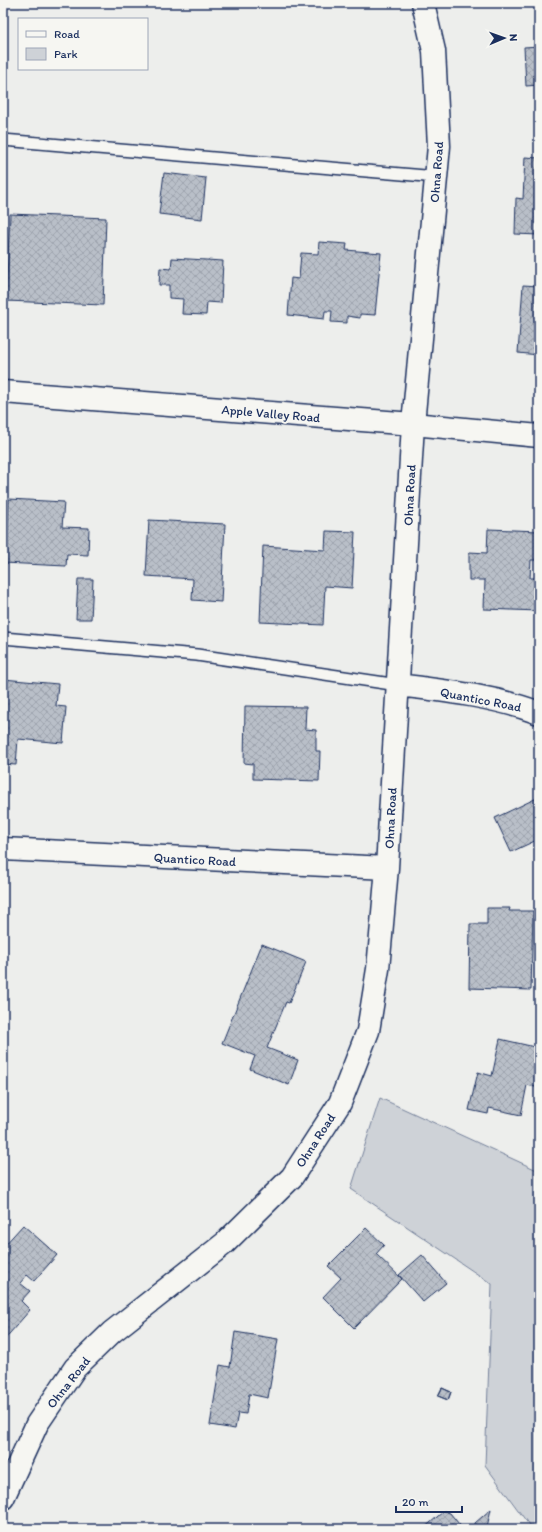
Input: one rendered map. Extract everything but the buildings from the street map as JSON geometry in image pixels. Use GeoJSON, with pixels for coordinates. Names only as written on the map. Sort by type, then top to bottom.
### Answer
{"type":"FeatureCollection","features":[{"type":"Feature","properties":{"kind":"street","name":"Ohna Road"},"geometry":{"type":"LineString","coordinates":[[3,1498],[37,1424],[75,1368],[112,1332],[225,1243],[292,1177],[340,1103],[368,1031],[378,969],[387,868],[414,424],[440,146],[434,51],[423,3]]}},
{"type":"Feature","properties":{"kind":"street","name":"Apple Valley Road"},"geometry":{"type":"LineString","coordinates":[[3,392],[414,424],[539,436]]}},
{"type":"Feature","properties":{"kind":"street","name":"Quantico Road"},"geometry":{"type":"LineString","coordinates":[[398,685],[467,694],[514,704],[539,713]]}},
{"type":"Feature","properties":{"kind":"street","name":"Quantico Road"},"geometry":{"type":"LineString","coordinates":[[3,849],[387,868]]}},
{"type":"Feature","properties":{"kind":"lane"},"geometry":{"type":"LineString","coordinates":[[3,140],[437,177]]}},
{"type":"Feature","properties":{"kind":"lane"},"geometry":{"type":"LineString","coordinates":[[3,638],[197,655],[398,685]]}},
{"type":"Feature","properties":{"kind":"green space"},"geometry":{"type":"Polygon","coordinates":[[[380,1098],[539,1171],[539,1529],[532,1529],[485,1465],[492,1284],[351,1189],[380,1098]]]}}]}
